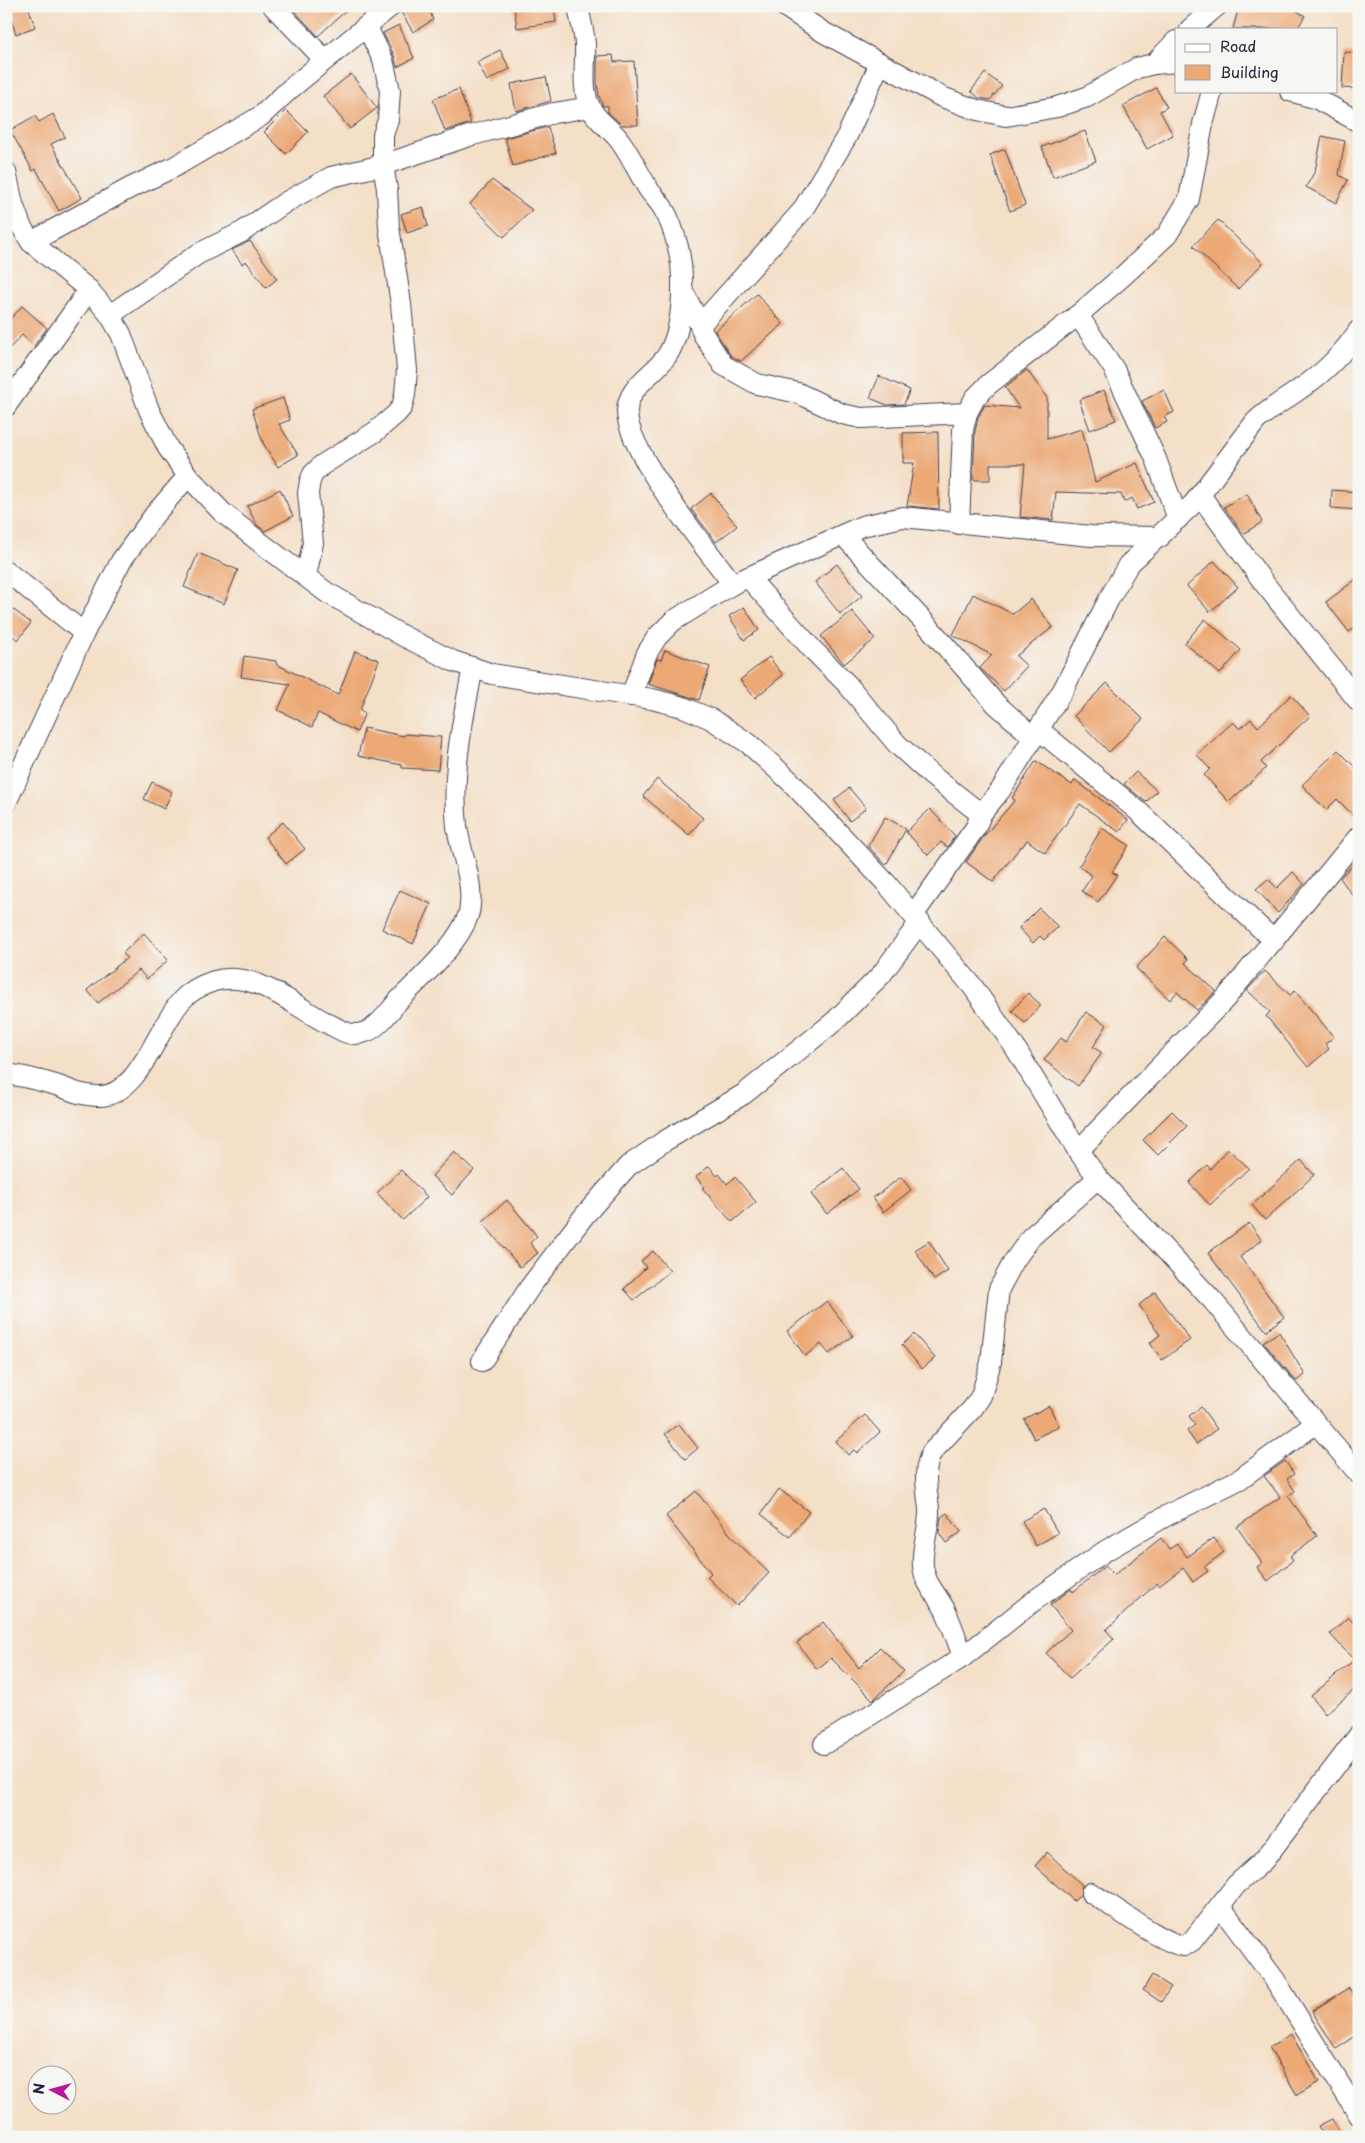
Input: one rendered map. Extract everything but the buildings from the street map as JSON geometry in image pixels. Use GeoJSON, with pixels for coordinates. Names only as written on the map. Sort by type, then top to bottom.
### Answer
{"type":"FeatureCollection","features":[{"type":"Feature","properties":{"kind":"street"},"geometry":{"type":"LineString","coordinates":[[273,6],[326,60]]}},
{"type":"Feature","properties":{"kind":"street"},"geometry":{"type":"LineString","coordinates":[[31,242],[130,188],[174,168],[261,116],[290,89],[367,28],[391,6]]}},
{"type":"Feature","properties":{"kind":"street"},"geometry":{"type":"LineString","coordinates":[[578,6],[584,42],[584,84],[590,107],[604,127],[619,139],[649,190],[664,210],[678,247],[682,290],[679,324],[668,355],[632,394],[627,411],[628,422],[636,446],[690,527],[740,581],[847,684],[897,744],[932,776],[981,814]]}},
{"type":"Feature","properties":{"kind":"street"},"geometry":{"type":"LineString","coordinates":[[784,6],[823,32],[942,97],[977,110],[1006,116],[1057,107],[1087,97],[1137,68],[1175,62]]}},
{"type":"Feature","properties":{"kind":"street"},"geometry":{"type":"LineString","coordinates":[[1191,28],[1217,6]]}},
{"type":"Feature","properties":{"kind":"street"},"geometry":{"type":"LineString","coordinates":[[306,576],[314,543],[308,493],[313,474],[322,465],[356,446],[396,414],[402,407],[405,395],[407,370],[383,165],[383,135],[388,120],[390,91],[383,60],[367,28]]}},
{"type":"Feature","properties":{"kind":"street"},"geometry":{"type":"LineString","coordinates":[[1154,64],[1175,42]]}},
{"type":"Feature","properties":{"kind":"street"},"geometry":{"type":"LineString","coordinates":[[700,325],[802,211],[847,136],[880,62]]}},
{"type":"Feature","properties":{"kind":"street"},"geometry":{"type":"LineString","coordinates":[[959,524],[963,430],[966,413],[974,398],[989,384],[1078,315],[1167,235],[1189,199],[1203,124],[1212,92]]}},
{"type":"Feature","properties":{"kind":"street"},"geometry":{"type":"LineString","coordinates":[[1293,92],[1317,99],[1359,122]]}},
{"type":"Feature","properties":{"kind":"street"},"geometry":{"type":"LineString","coordinates":[[110,314],[198,254],[242,232],[286,202],[332,176],[383,165],[469,136],[554,113],[590,107]]}},
{"type":"Feature","properties":{"kind":"street"},"geometry":{"type":"LineString","coordinates":[[6,172],[13,204],[21,226],[31,242],[90,290],[110,314],[121,334],[149,410],[168,448],[188,476],[222,512],[326,592],[395,631],[453,660],[492,674],[631,696],[683,707],[711,719],[748,743],[790,782],[917,918],[973,986],[1014,1046],[1078,1151],[1098,1178],[1213,1300],[1315,1424],[1359,1474]]}},
{"type":"Feature","properties":{"kind":"street"},"geometry":{"type":"LineString","coordinates":[[6,406],[90,290]]}},
{"type":"Feature","properties":{"kind":"street"},"geometry":{"type":"LineString","coordinates":[[682,290],[703,334],[723,365],[757,384],[798,393],[842,414],[861,418],[966,413]]}},
{"type":"Feature","properties":{"kind":"street"},"geometry":{"type":"LineString","coordinates":[[1078,315],[1114,369],[1156,459],[1178,519]]}},
{"type":"Feature","properties":{"kind":"street"},"geometry":{"type":"LineString","coordinates":[[482,1361],[530,1287],[584,1216],[628,1166],[663,1142],[744,1094],[828,1027],[881,975],[976,827],[981,814],[1000,791],[1063,690],[1128,565],[1160,537],[1200,495],[1256,422],[1268,410],[1301,388],[1332,363],[1359,330]]}},
{"type":"Feature","properties":{"kind":"street"},"geometry":{"type":"LineString","coordinates":[[6,803],[84,633],[121,561],[155,514],[188,476]]}},
{"type":"Feature","properties":{"kind":"street"},"geometry":{"type":"LineString","coordinates":[[1200,495],[1264,582],[1359,702]]}},
{"type":"Feature","properties":{"kind":"street"},"geometry":{"type":"LineString","coordinates":[[631,696],[637,675],[647,653],[657,637],[673,621],[740,581],[862,526],[903,517],[1091,536],[1160,537]]}},
{"type":"Feature","properties":{"kind":"street"},"geometry":{"type":"LineString","coordinates":[[843,535],[927,625],[996,704],[1138,811],[1274,941]]}},
{"type":"Feature","properties":{"kind":"street"},"geometry":{"type":"LineString","coordinates":[[6,571],[84,633]]}},
{"type":"Feature","properties":{"kind":"street"},"geometry":{"type":"LineString","coordinates":[[6,1074],[26,1076],[91,1096],[109,1095],[118,1090],[142,1066],[181,1000],[202,986],[227,978],[245,980],[267,988],[311,1016],[343,1032],[355,1034],[369,1031],[386,1015],[451,943],[464,924],[470,905],[470,889],[457,827],[455,772],[461,728],[473,667]]}},
{"type":"Feature","properties":{"kind":"street"},"geometry":{"type":"LineString","coordinates":[[1078,1151],[1225,999],[1359,836]]}},
{"type":"Feature","properties":{"kind":"street"},"geometry":{"type":"LineString","coordinates":[[963,1657],[947,1612],[928,1586],[923,1567],[929,1511],[926,1484],[928,1459],[932,1452],[973,1408],[981,1396],[991,1362],[999,1289],[1014,1261],[1031,1237],[1098,1178]]}},
{"type":"Feature","properties":{"kind":"street"},"geometry":{"type":"LineString","coordinates":[[824,1744],[963,1657],[1035,1600],[1105,1551],[1166,1516],[1240,1479],[1315,1424]]}},
{"type":"Feature","properties":{"kind":"street"},"geometry":{"type":"LineString","coordinates":[[1091,1893],[1162,1938],[1175,1945],[1184,1946],[1192,1941],[1236,1885],[1264,1860],[1359,1735]]}},
{"type":"Feature","properties":{"kind":"street"},"geometry":{"type":"LineString","coordinates":[[1220,1906],[1276,1980],[1359,2115]]}}]}
